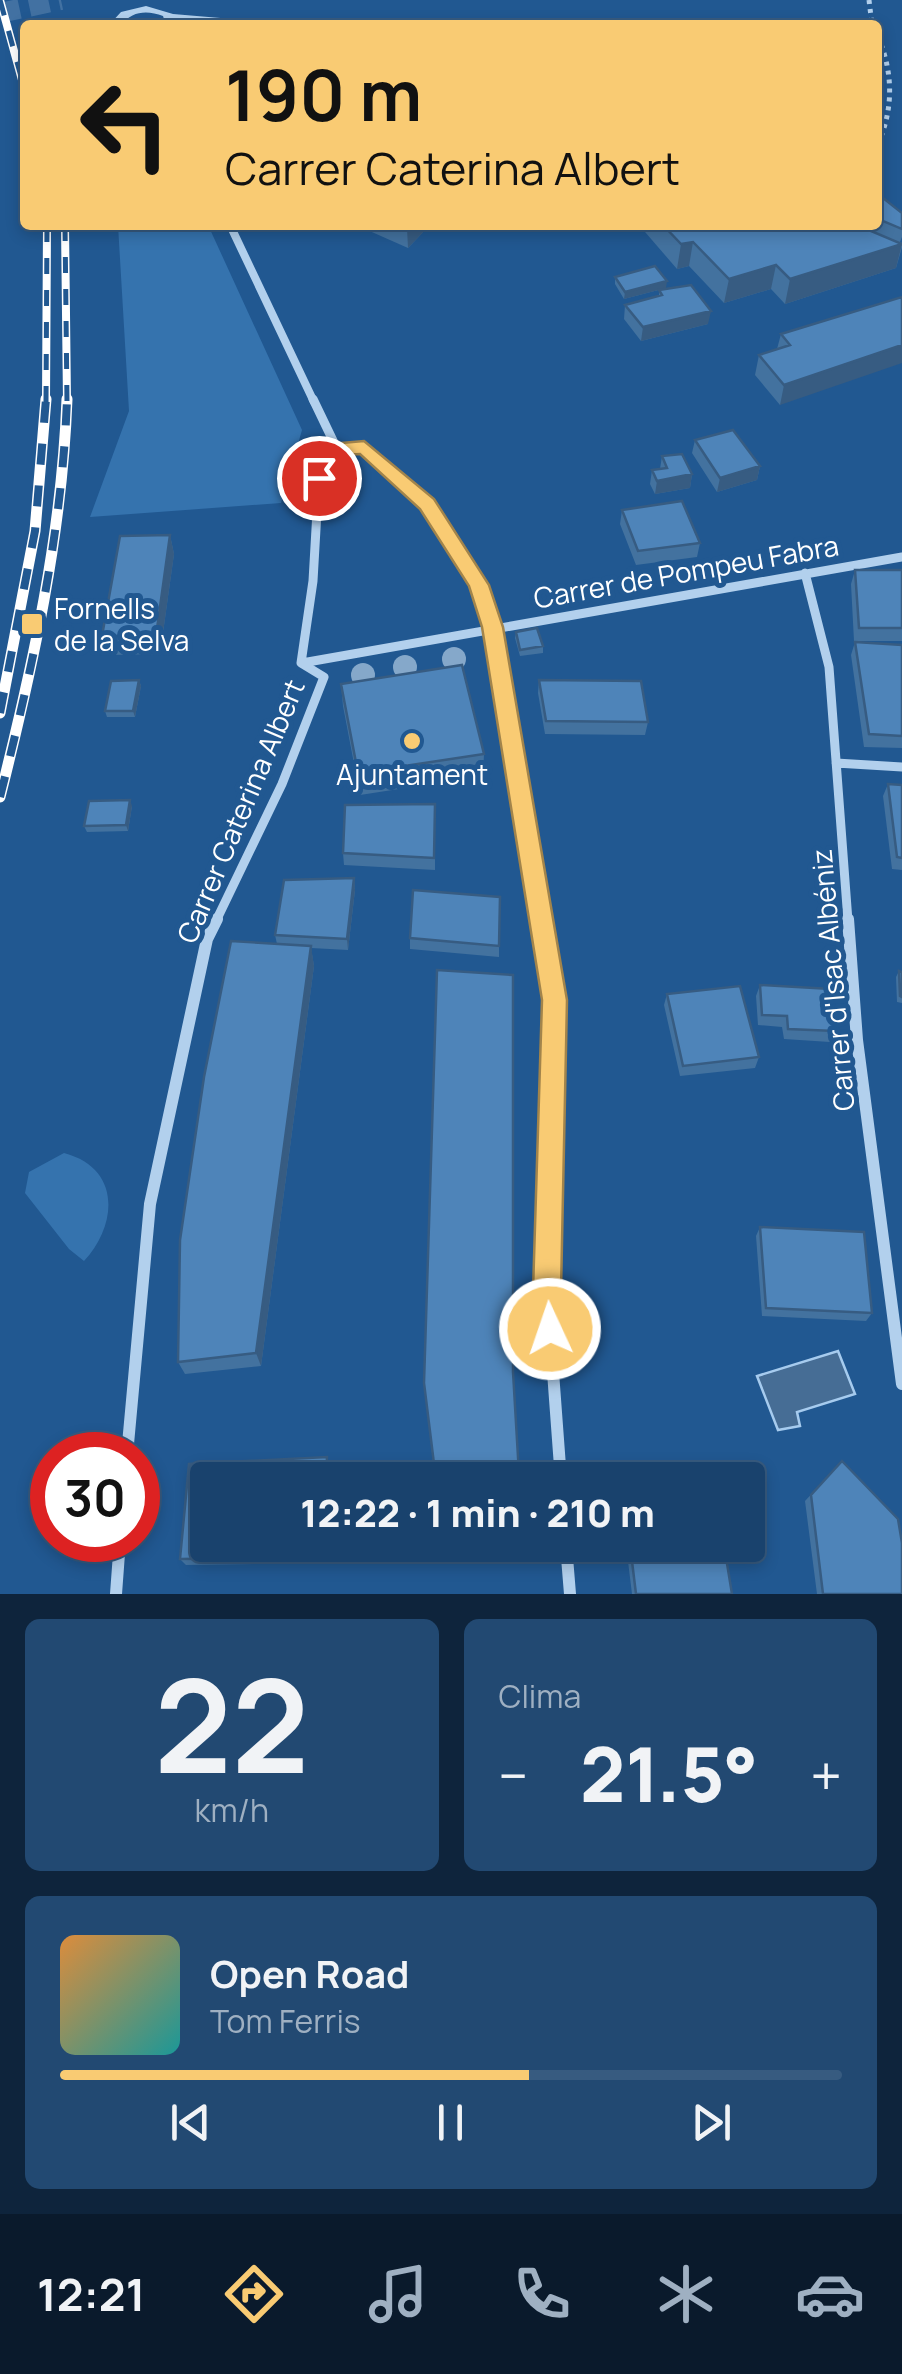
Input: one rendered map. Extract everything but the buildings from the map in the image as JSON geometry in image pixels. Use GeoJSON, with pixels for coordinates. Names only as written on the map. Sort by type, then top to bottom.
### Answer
{"type":"FeatureCollection","features":[{"type":"Feature","properties":{"kind":"street"},"geometry":{"type":"LineString","coordinates":[[127,5],[156,9],[171,20]]}},
{"type":"Feature","properties":{"kind":"street"},"geometry":{"type":"LineString","coordinates":[[232,230],[336,449],[364,448],[427,504],[479,585],[493,627],[554,1000],[547,1291],[560,1462]]}},
{"type":"Feature","properties":{"kind":"street","name":"Carrer Caterina Albert"},"geometry":{"type":"LineString","coordinates":[[128,1432],[150,1204],[207,939],[282,784],[324,677],[300,663],[314,568],[315,496],[319,478],[336,449]]}},
{"type":"Feature","properties":{"kind":"street","name":"Carrer de Pompeu Fabra"},"geometry":{"type":"LineString","coordinates":[[300,663],[902,557]]}},
{"type":"Feature","properties":{"kind":"street","name":"Carrer d'Isac Albéniz"},"geometry":{"type":"LineString","coordinates":[[805,573],[829,666],[857,1040],[902,1384]]}},
{"type":"Feature","properties":{"kind":"street"},"geometry":{"type":"LineString","coordinates":[[836,763],[902,767]]}},
{"type":"Feature","properties":{"kind":"street"},"geometry":{"type":"LineString","coordinates":[[116,1594],[118,1562]]}},
{"type":"Feature","properties":{"kind":"street"},"geometry":{"type":"LineString","coordinates":[[567,1562],[570,1594]]}},
{"type":"Feature","properties":{"kind":"path"},"geometry":{"type":"LineString","coordinates":[[882,45],[891,65],[888,123],[882,136]]}},
{"type":"Feature","properties":{"kind":"shaded area"},"geometry":{"type":"Polygon","coordinates":[[[118,230],[210,230],[302,430],[281,503],[90,517],[129,411],[118,230]]]}},
{"type":"Feature","properties":{"kind":"shaded area"},"geometry":{"type":"Polygon","coordinates":[[[64,1153],[83,1160],[96,1171],[108,1199],[103,1231],[84,1261],[69,1249],[25,1193],[29,1172],[64,1153]]]}},
{"type":"Feature","properties":{"kind":"shaded area"},"geometry":{"type":"Polygon","coordinates":[[[838,1351],[855,1394],[797,1412],[800,1426],[778,1430],[757,1376],[838,1351]]]}},
{"type":"Feature","properties":{"kind":"tunnel"},"geometry":{"type":"LineString","coordinates":[[0,13],[61,0]]}},
{"type":"Feature","properties":{"kind":"railway"},"geometry":{"type":"LineString","coordinates":[[0,0],[20,73]]}},
{"type":"Feature","properties":{"kind":"railway"},"geometry":{"type":"LineString","coordinates":[[46,402],[47,230]]}},
{"type":"Feature","properties":{"kind":"railway"},"geometry":{"type":"LineString","coordinates":[[65,230],[67,399]]}},
{"type":"Feature","properties":{"kind":"railway"},"geometry":{"type":"LineString","coordinates":[[0,713],[35,531],[46,399]]}},
{"type":"Feature","properties":{"kind":"railway"},"geometry":{"type":"LineString","coordinates":[[0,797],[44,600],[59,500],[67,399]]}},
{"type":"Feature","properties":{"kind":"place","name":"Fornells de la Selva"},"geometry":{"type":"Point","coordinates":[32,624]}},
{"type":"Feature","properties":{"kind":"place","name":"Ajuntament"},"geometry":{"type":"Point","coordinates":[412,741]}},
{"type":"Feature","properties":{"kind":"route"},"geometry":{"type":"LineString","coordinates":[[319,478],[336,449],[364,448],[427,504],[479,585],[493,627],[554,1000],[547,1291],[550,1329]]}}]}
